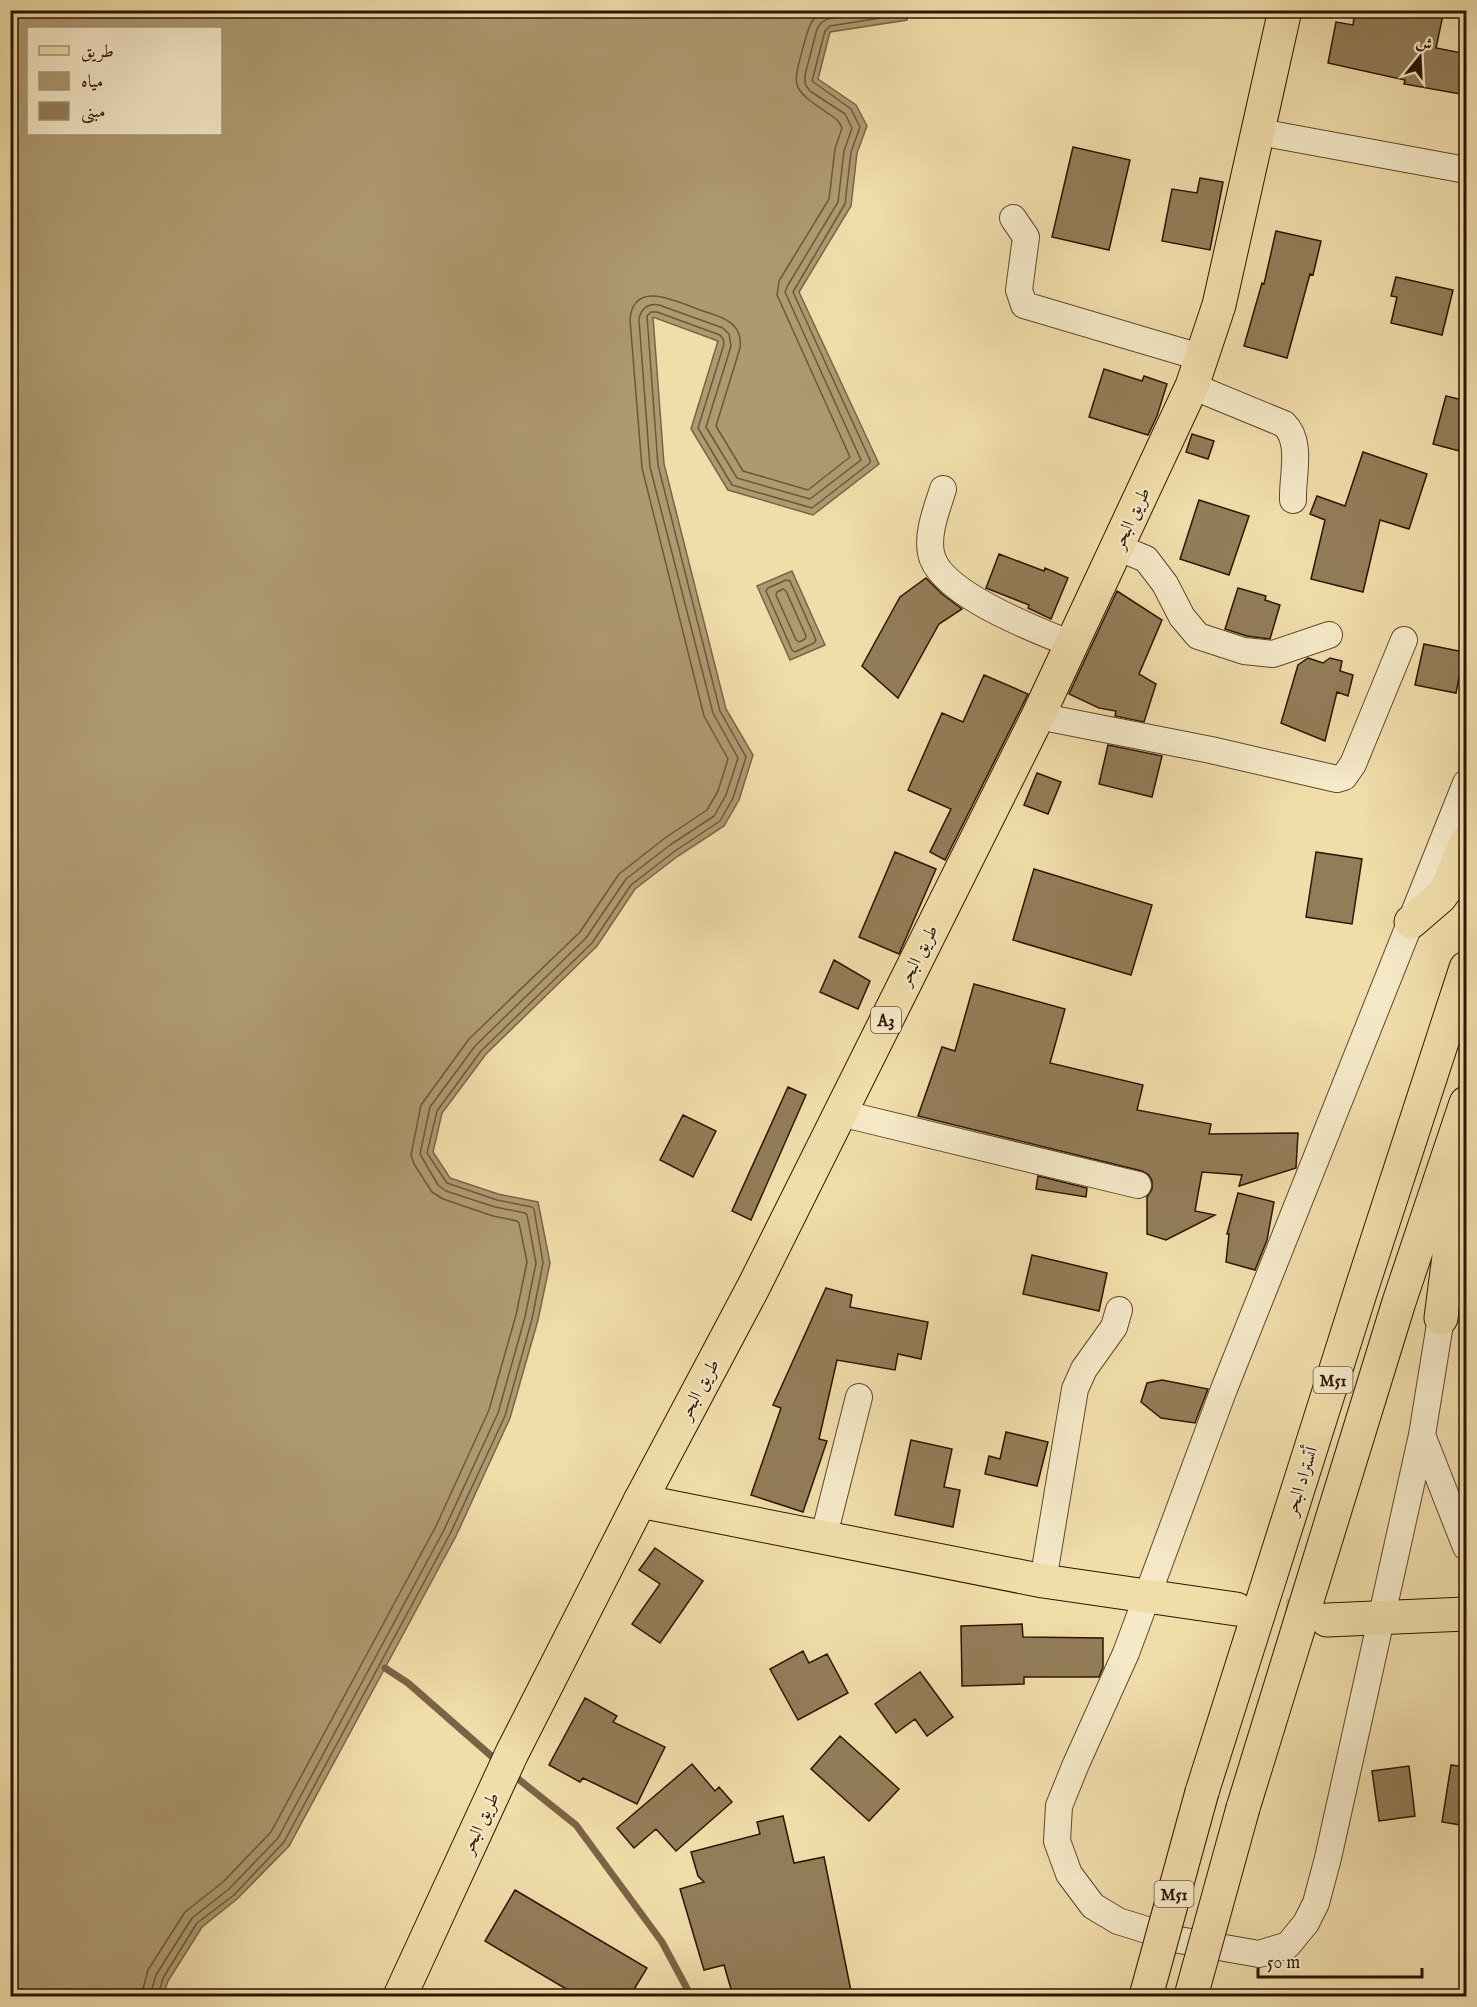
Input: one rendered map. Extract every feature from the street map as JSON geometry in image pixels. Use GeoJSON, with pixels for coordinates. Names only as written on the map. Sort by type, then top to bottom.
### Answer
{"type":"FeatureCollection","features":[{"type":"Feature","properties":{"kind":"main road","name":"طريق البحر"},"geometry":{"type":"LineString","coordinates":[[400,1996],[512,1753],[640,1501],[754,1286],[1038,716],[1198,372],[1219,305],[1285,10]]}},
{"type":"Feature","properties":{"kind":"main road"},"geometry":{"type":"LineString","coordinates":[[1411,922],[1440,897],[1448,886],[1467,843]]}},
{"type":"Feature","properties":{"kind":"main road","name":"أتستراد البحر"},"geometry":{"type":"LineString","coordinates":[[1146,1996],[1202,1792],[1355,1309],[1467,968]]}},
{"type":"Feature","properties":{"kind":"main road","name":"M51"},"geometry":{"type":"LineString","coordinates":[[1191,1996],[1243,1808],[1399,1302],[1467,1103]]}},
{"type":"Feature","properties":{"kind":"main road"},"geometry":{"type":"LineString","coordinates":[[1441,1318],[1453,1225],[1467,1153]]}},
{"type":"Feature","properties":{"kind":"main road"},"geometry":{"type":"LineString","coordinates":[[640,1501],[1043,1581],[1236,1609]]}},
{"type":"Feature","properties":{"kind":"main road"},"geometry":{"type":"LineString","coordinates":[[1327,1620],[1467,1614]]}},
{"type":"Feature","properties":{"kind":"street"},"geometry":{"type":"LineString","coordinates":[[1259,132],[1467,170]]}},
{"type":"Feature","properties":{"kind":"street"},"geometry":{"type":"LineString","coordinates":[[1013,218],[1026,237],[1019,290],[1024,305],[1198,372],[1284,424],[1291,431],[1295,442],[1293,500]]}},
{"type":"Feature","properties":{"kind":"street"},"geometry":{"type":"LineString","coordinates":[[943,489],[930,540],[931,556],[938,570],[949,582],[994,609],[1027,627],[1071,644]]}},
{"type":"Feature","properties":{"kind":"street"},"geometry":{"type":"LineString","coordinates":[[1117,547],[1146,559],[1165,584],[1182,617],[1198,636],[1244,651],[1273,654],[1329,635]]}},
{"type":"Feature","properties":{"kind":"street"},"geometry":{"type":"LineString","coordinates":[[1038,716],[1210,750],[1337,779],[1349,772],[1404,640]]}},
{"type":"Feature","properties":{"kind":"street"},"geometry":{"type":"LineString","coordinates":[[1467,783],[1224,1389],[1126,1653],[1059,1806],[1057,1841],[1069,1874],[1093,1906],[1118,1921],[1179,1940],[1259,1954],[1288,1945],[1306,1923],[1316,1903],[1328,1858],[1382,1618],[1422,1435],[1441,1318],[1467,1251]]}},
{"type":"Feature","properties":{"kind":"street"},"geometry":{"type":"LineString","coordinates":[[840,1113],[1138,1185]]}},
{"type":"Feature","properties":{"kind":"street"},"geometry":{"type":"LineString","coordinates":[[1043,1581],[1075,1389],[1084,1369],[1114,1327],[1119,1310]]}},
{"type":"Feature","properties":{"kind":"street"},"geometry":{"type":"LineString","coordinates":[[823,1539],[859,1397]]}},
{"type":"Feature","properties":{"kind":"street"},"geometry":{"type":"LineString","coordinates":[[1422,1435],[1467,1547]]}},
{"type":"Feature","properties":{"kind":"water"},"geometry":{"type":"Polygon","coordinates":[[[11,10],[907,11],[907,20],[830,32],[818,79],[856,105],[867,126],[857,153],[851,206],[799,292],[879,464],[813,515],[728,490],[691,429],[718,341],[653,317],[664,464],[726,709],[753,755],[739,800],[724,826],[678,856],[635,889],[597,946],[486,1054],[442,1113],[433,1152],[450,1178],[498,1194],[538,1202],[550,1263],[538,1320],[510,1418],[456,1536],[289,1846],[237,1899],[202,1927],[168,1981],[163,1996],[11,1996],[11,10]]]}},
{"type":"Feature","properties":{"kind":"water"},"geometry":{"type":"Polygon","coordinates":[[[792,571],[825,645],[790,660],[757,586],[792,571]]]}},
{"type":"Feature","properties":{"kind":"building"},"geometry":{"type":"Polygon","coordinates":[[[1355,10],[1444,10],[1436,48],[1467,54],[1460,94],[1404,84],[1405,80],[1328,63],[1336,22],[1353,25],[1355,10]]]}},
{"type":"Feature","properties":{"kind":"building"},"geometry":{"type":"Polygon","coordinates":[[[1073,147],[1130,160],[1109,250],[1052,237],[1073,147]]]}},
{"type":"Feature","properties":{"kind":"building"},"geometry":{"type":"Polygon","coordinates":[[[1200,178],[1223,182],[1210,250],[1162,241],[1172,189],[1197,193],[1200,178]]]}},
{"type":"Feature","properties":{"kind":"building"},"geometry":{"type":"Polygon","coordinates":[[[1276,231],[1321,241],[1313,275],[1310,274],[1287,358],[1244,346],[1262,283],[1264,284],[1276,231]]]}},
{"type":"Feature","properties":{"kind":"building"},"geometry":{"type":"Polygon","coordinates":[[[1396,277],[1453,290],[1442,335],[1391,323],[1397,297],[1391,296],[1396,277]]]}},
{"type":"Feature","properties":{"kind":"building"},"geometry":{"type":"Polygon","coordinates":[[[1104,369],[1142,381],[1144,376],[1167,384],[1157,416],[1148,435],[1089,417],[1104,369]]]}},
{"type":"Feature","properties":{"kind":"building"},"geometry":{"type":"Polygon","coordinates":[[[1446,396],[1467,401],[1467,453],[1433,444],[1446,396]]]}},
{"type":"Feature","properties":{"kind":"building"},"geometry":{"type":"Polygon","coordinates":[[[1192,434],[1214,441],[1208,459],[1186,452],[1192,434]]]}},
{"type":"Feature","properties":{"kind":"building"},"geometry":{"type":"Polygon","coordinates":[[[1363,452],[1427,474],[1409,529],[1380,520],[1363,592],[1311,579],[1325,520],[1310,514],[1317,496],[1345,506],[1363,452]]]}},
{"type":"Feature","properties":{"kind":"building"},"geometry":{"type":"Polygon","coordinates":[[[1199,500],[1249,516],[1229,575],[1180,559],[1199,500]]]}},
{"type":"Feature","properties":{"kind":"building"},"geometry":{"type":"Polygon","coordinates":[[[999,554],[1044,571],[1045,568],[1068,578],[1051,619],[1028,608],[1029,605],[986,588],[999,554]]]}},
{"type":"Feature","properties":{"kind":"building"},"geometry":{"type":"Polygon","coordinates":[[[926,578],[962,609],[939,624],[898,698],[862,666],[900,597],[926,578]]]}},
{"type":"Feature","properties":{"kind":"building"},"geometry":{"type":"Polygon","coordinates":[[[1238,588],[1266,596],[1265,600],[1280,605],[1270,639],[1247,636],[1225,629],[1238,588]]]}},
{"type":"Feature","properties":{"kind":"building"},"geometry":{"type":"Polygon","coordinates":[[[1117,591],[1162,620],[1139,674],[1156,684],[1144,722],[1115,716],[1116,711],[1099,708],[1069,694],[1117,591]]]}},
{"type":"Feature","properties":{"kind":"building"},"geometry":{"type":"Polygon","coordinates":[[[1424,644],[1464,652],[1456,693],[1415,685],[1424,644]]]}},
{"type":"Feature","properties":{"kind":"building"},"geometry":{"type":"Polygon","coordinates":[[[1308,658],[1323,663],[1330,658],[1342,661],[1340,671],[1353,675],[1348,696],[1337,692],[1325,741],[1281,723],[1298,665],[1308,658]]]}},
{"type":"Feature","properties":{"kind":"building"},"geometry":{"type":"Polygon","coordinates":[[[984,675],[1028,694],[945,860],[930,852],[951,809],[908,790],[942,713],[963,722],[984,675]]]}},
{"type":"Feature","properties":{"kind":"building"},"geometry":{"type":"Polygon","coordinates":[[[1108,745],[1162,756],[1152,797],[1099,784],[1108,745]]]}},
{"type":"Feature","properties":{"kind":"building"},"geometry":{"type":"Polygon","coordinates":[[[1037,773],[1061,782],[1048,814],[1024,805],[1037,773]]]}},
{"type":"Feature","properties":{"kind":"building"},"geometry":{"type":"Polygon","coordinates":[[[895,852],[936,869],[899,954],[859,937],[895,852]]]}},
{"type":"Feature","properties":{"kind":"building"},"geometry":{"type":"Polygon","coordinates":[[[1316,852],[1362,859],[1352,924],[1306,917],[1316,852]]]}},
{"type":"Feature","properties":{"kind":"building"},"geometry":{"type":"Polygon","coordinates":[[[1034,869],[1152,905],[1131,975],[1013,940],[1034,869]]]}},
{"type":"Feature","properties":{"kind":"building"},"geometry":{"type":"Polygon","coordinates":[[[834,960],[870,981],[858,1009],[820,992],[834,960]]]}},
{"type":"Feature","properties":{"kind":"building"},"geometry":{"type":"Polygon","coordinates":[[[974,984],[1065,1009],[1050,1063],[1143,1085],[1137,1110],[1211,1124],[1209,1134],[1298,1133],[1296,1168],[1239,1186],[1242,1175],[1202,1172],[1195,1211],[1215,1215],[1166,1240],[1147,1234],[1147,1197],[1152,1189],[1152,1181],[1149,1175],[1142,1171],[918,1116],[942,1047],[955,1051],[974,984]]]}},
{"type":"Feature","properties":{"kind":"building"},"geometry":{"type":"Polygon","coordinates":[[[788,1087],[806,1095],[751,1220],[732,1211],[788,1087]]]}},
{"type":"Feature","properties":{"kind":"building"},"geometry":{"type":"Polygon","coordinates":[[[683,1115],[716,1131],[693,1177],[660,1160],[683,1115]]]}},
{"type":"Feature","properties":{"kind":"building"},"geometry":{"type":"Polygon","coordinates":[[[1038,1176],[1087,1188],[1086,1197],[1036,1189],[1038,1176]]]}},
{"type":"Feature","properties":{"kind":"building"},"geometry":{"type":"Polygon","coordinates":[[[1238,1193],[1274,1202],[1267,1240],[1255,1270],[1226,1262],[1229,1234],[1227,1234],[1238,1193]]]}},
{"type":"Feature","properties":{"kind":"building"},"geometry":{"type":"Polygon","coordinates":[[[1032,1255],[1107,1273],[1099,1311],[1023,1294],[1032,1255]]]}},
{"type":"Feature","properties":{"kind":"building"},"geometry":{"type":"Polygon","coordinates":[[[826,1288],[852,1295],[850,1307],[928,1322],[921,1359],[898,1354],[895,1370],[837,1360],[819,1439],[827,1441],[803,1512],[751,1495],[781,1408],[773,1405],[826,1288]]]}},
{"type":"Feature","properties":{"kind":"building"},"geometry":{"type":"Polygon","coordinates":[[[1162,1380],[1208,1389],[1195,1423],[1161,1418],[1141,1402],[1147,1383],[1162,1380]]]}},
{"type":"Feature","properties":{"kind":"building"},"geometry":{"type":"Polygon","coordinates":[[[1006,1432],[1048,1442],[1037,1486],[985,1474],[989,1456],[1000,1459],[1006,1432]]]}},
{"type":"Feature","properties":{"kind":"building"},"geometry":{"type":"Polygon","coordinates":[[[911,1440],[952,1449],[944,1487],[960,1490],[953,1527],[895,1515],[911,1440]]]}},
{"type":"Feature","properties":{"kind":"building"},"geometry":{"type":"Polygon","coordinates":[[[655,1548],[703,1581],[660,1643],[632,1624],[660,1584],[639,1570],[655,1548]]]}},
{"type":"Feature","properties":{"kind":"building"},"geometry":{"type":"Polygon","coordinates":[[[1022,1624],[1023,1637],[1103,1638],[1103,1667],[1099,1677],[1024,1677],[1024,1684],[962,1686],[961,1626],[1022,1624]]]}},
{"type":"Feature","properties":{"kind":"building"},"geometry":{"type":"Polygon","coordinates":[[[803,1651],[809,1663],[827,1654],[848,1693],[798,1720],[770,1669],[803,1651]]]}},
{"type":"Feature","properties":{"kind":"building"},"geometry":{"type":"Polygon","coordinates":[[[920,1672],[953,1717],[927,1736],[915,1719],[896,1733],[875,1704],[920,1672]]]}},
{"type":"Feature","properties":{"kind":"building"},"geometry":{"type":"Polygon","coordinates":[[[585,1698],[617,1716],[613,1722],[665,1747],[637,1804],[583,1778],[580,1782],[549,1765],[585,1698]]]}},
{"type":"Feature","properties":{"kind":"building"},"geometry":{"type":"Polygon","coordinates":[[[840,1736],[899,1789],[869,1821],[811,1769],[840,1736]]]}},
{"type":"Feature","properties":{"kind":"building"},"geometry":{"type":"Polygon","coordinates":[[[692,1764],[715,1791],[719,1787],[732,1802],[676,1851],[656,1829],[634,1848],[617,1828],[692,1764]]]}},
{"type":"Feature","properties":{"kind":"building"},"geometry":{"type":"Polygon","coordinates":[[[1451,1765],[1467,1767],[1467,1826],[1442,1822],[1451,1765]]]}},
{"type":"Feature","properties":{"kind":"building"},"geometry":{"type":"Polygon","coordinates":[[[1409,1766],[1415,1816],[1379,1821],[1372,1771],[1409,1766]]]}},
{"type":"Feature","properties":{"kind":"building"},"geometry":{"type":"Polygon","coordinates":[[[783,1816],[794,1863],[824,1857],[852,1996],[733,1996],[724,1965],[704,1970],[680,1889],[704,1882],[698,1876],[691,1852],[760,1834],[757,1822],[783,1816]]]}},
{"type":"Feature","properties":{"kind":"building"},"geometry":{"type":"Polygon","coordinates":[[[515,1890],[647,1968],[630,1996],[578,1996],[485,1941],[515,1890]]]}},
{"type":"Feature","properties":{"kind":"waterway"},"geometry":{"type":"LineString","coordinates":[[385,1668],[408,1683],[497,1761]]}},
{"type":"Feature","properties":{"kind":"waterway"},"geometry":{"type":"LineString","coordinates":[[512,1774],[576,1825],[662,1942],[691,1996]]}},
{"type":"Feature","properties":{"kind":"tunnel"},"geometry":{"type":"LineString","coordinates":[[1236,1609],[1327,1620]]}}]}
